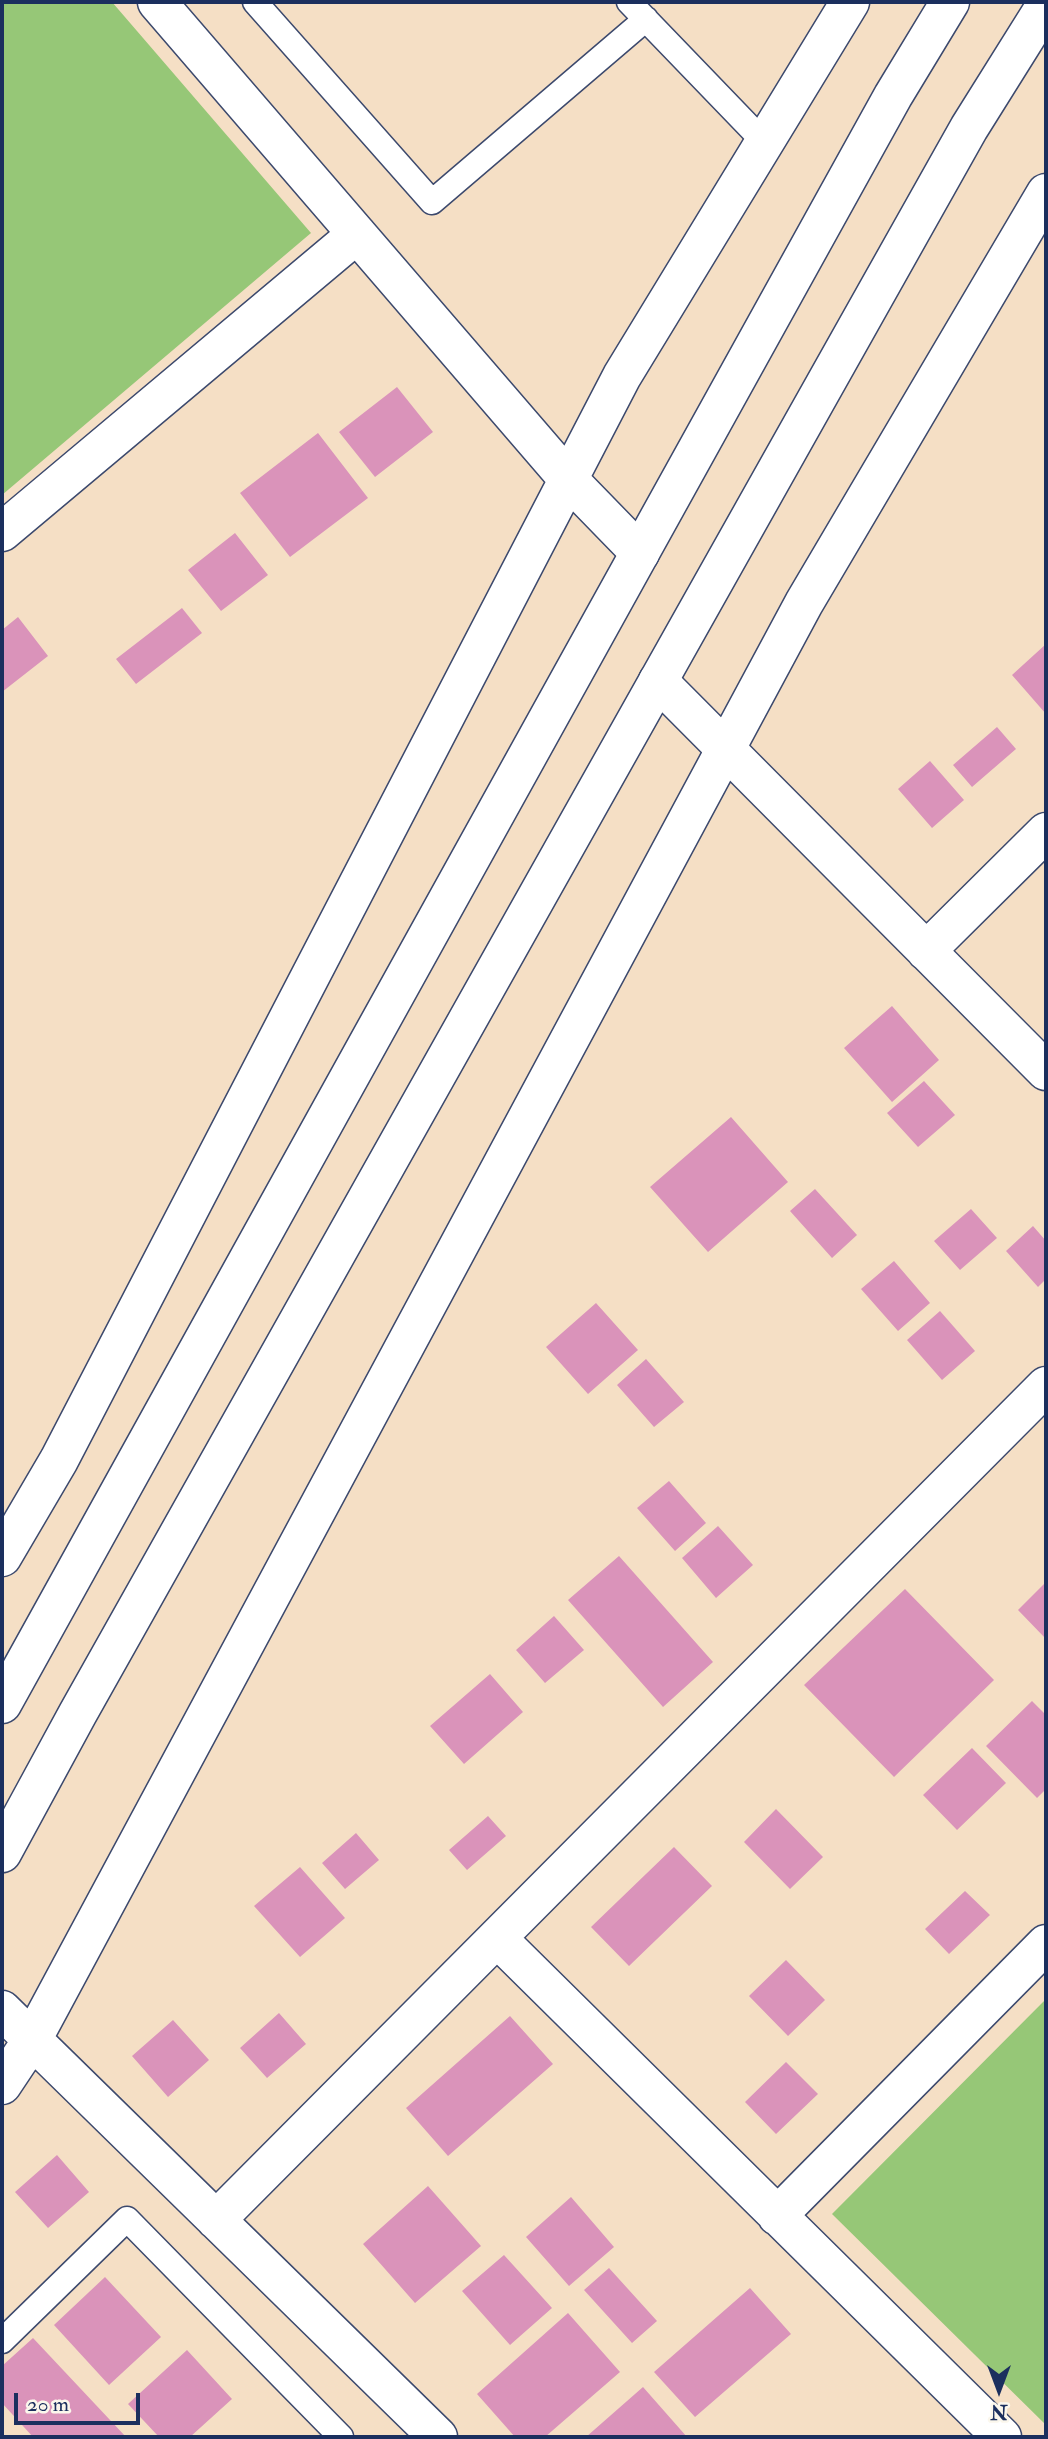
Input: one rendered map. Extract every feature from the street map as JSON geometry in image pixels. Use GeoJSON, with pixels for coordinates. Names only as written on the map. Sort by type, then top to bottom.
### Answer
{"type":"FeatureCollection","features":[{"type":"Feature","properties":{"kind":"street"},"geometry":{"type":"LineString","coordinates":[[157,2],[568,479],[640,553]]}},
{"type":"Feature","properties":{"kind":"street"},"geometry":{"type":"LineString","coordinates":[[2,1557],[65,1448],[622,376],[850,2]]}},
{"type":"Feature","properties":{"kind":"street"},"geometry":{"type":"LineString","coordinates":[[2,1704],[893,96],[950,2]]}},
{"type":"Feature","properties":{"kind":"street"},"geometry":{"type":"LineString","coordinates":[[2,1853],[78,1713],[969,128],[1046,5]]}},
{"type":"Feature","properties":{"kind":"street"},"geometry":{"type":"LineString","coordinates":[[2,2085],[32,2040],[804,603],[1046,193]]}},
{"type":"Feature","properties":{"kind":"street"},"geometry":{"type":"LineString","coordinates":[[2,532],[357,234]]}},
{"type":"Feature","properties":{"kind":"street"},"geometry":{"type":"LineString","coordinates":[[658,681],[1046,1072]]}},
{"type":"Feature","properties":{"kind":"street"},"geometry":{"type":"LineString","coordinates":[[926,951],[1046,832]]}},
{"type":"Feature","properties":{"kind":"street"},"geometry":{"type":"LineString","coordinates":[[216,2220],[1046,1386]]}},
{"type":"Feature","properties":{"kind":"street"},"geometry":{"type":"LineString","coordinates":[[496,1938],[1002,2437]]}},
{"type":"Feature","properties":{"kind":"street"},"geometry":{"type":"LineString","coordinates":[[777,2216],[1046,1944]]}},
{"type":"Feature","properties":{"kind":"street"},"geometry":{"type":"LineString","coordinates":[[2,2010],[438,2437]]}},
{"type":"Feature","properties":{"kind":"lane"},"geometry":{"type":"LineString","coordinates":[[255,2],[432,202],[637,10],[764,142]]}},
{"type":"Feature","properties":{"kind":"lane"},"geometry":{"type":"LineString","coordinates":[[2,2341],[127,2219],[341,2437]]}},
{"type":"Feature","properties":{"kind":"green space"},"geometry":{"type":"Polygon","coordinates":[[[2,2],[112,2],[311,233],[2,495],[2,2]]]}},
{"type":"Feature","properties":{"kind":"green space"},"geometry":{"type":"Polygon","coordinates":[[[1046,1999],[1046,2425],[832,2214],[1046,1999]]]}},
{"type":"Feature","properties":{"kind":"building"},"geometry":{"type":"Polygon","coordinates":[[[397,387],[433,432],[375,477],[339,432],[397,387]]]}},
{"type":"Feature","properties":{"kind":"building"},"geometry":{"type":"Polygon","coordinates":[[[318,433],[368,498],[290,557],[240,493],[318,433]]]}},
{"type":"Feature","properties":{"kind":"building"},"geometry":{"type":"Polygon","coordinates":[[[235,533],[268,575],[221,611],[188,570],[235,533]]]}},
{"type":"Feature","properties":{"kind":"building"},"geometry":{"type":"Polygon","coordinates":[[[182,608],[202,633],[136,684],[116,659],[182,608]]]}},
{"type":"Feature","properties":{"kind":"building"},"geometry":{"type":"Polygon","coordinates":[[[18,617],[48,656],[2,692],[2,630],[18,617]]]}},
{"type":"Feature","properties":{"kind":"building"},"geometry":{"type":"Polygon","coordinates":[[[1046,644],[1046,714],[1012,675],[1046,644]]]}},
{"type":"Feature","properties":{"kind":"building"},"geometry":{"type":"Polygon","coordinates":[[[997,727],[1016,749],[972,787],[953,765],[997,727]]]}},
{"type":"Feature","properties":{"kind":"building"},"geometry":{"type":"Polygon","coordinates":[[[930,761],[964,800],[932,828],[898,789],[930,761]]]}},
{"type":"Feature","properties":{"kind":"building"},"geometry":{"type":"Polygon","coordinates":[[[892,1006],[939,1060],[892,1102],[844,1048],[892,1006]]]}},
{"type":"Feature","properties":{"kind":"building"},"geometry":{"type":"Polygon","coordinates":[[[924,1081],[955,1115],[918,1147],[887,1113],[924,1081]]]}},
{"type":"Feature","properties":{"kind":"building"},"geometry":{"type":"Polygon","coordinates":[[[731,1117],[788,1182],[708,1252],[650,1187],[731,1117]]]}},
{"type":"Feature","properties":{"kind":"building"},"geometry":{"type":"Polygon","coordinates":[[[815,1189],[857,1235],[832,1258],[790,1211],[815,1189]]]}},
{"type":"Feature","properties":{"kind":"building"},"geometry":{"type":"Polygon","coordinates":[[[971,1209],[997,1238],[960,1270],[934,1241],[971,1209]]]}},
{"type":"Feature","properties":{"kind":"building"},"geometry":{"type":"Polygon","coordinates":[[[1033,1226],[1046,1241],[1046,1279],[1038,1287],[1006,1251],[1033,1226]]]}},
{"type":"Feature","properties":{"kind":"building"},"geometry":{"type":"Polygon","coordinates":[[[894,1261],[930,1303],[898,1331],[861,1289],[894,1261]]]}},
{"type":"Feature","properties":{"kind":"building"},"geometry":{"type":"Polygon","coordinates":[[[596,1303],[638,1350],[588,1394],[546,1347],[596,1303]]]}},
{"type":"Feature","properties":{"kind":"building"},"geometry":{"type":"Polygon","coordinates":[[[940,1311],[975,1351],[942,1380],[907,1340],[940,1311]]]}},
{"type":"Feature","properties":{"kind":"building"},"geometry":{"type":"Polygon","coordinates":[[[646,1359],[684,1402],[654,1427],[617,1385],[646,1359]]]}},
{"type":"Feature","properties":{"kind":"building"},"geometry":{"type":"Polygon","coordinates":[[[669,1481],[706,1523],[675,1551],[637,1508],[669,1481]]]}},
{"type":"Feature","properties":{"kind":"building"},"geometry":{"type":"Polygon","coordinates":[[[718,1526],[753,1565],[716,1598],[682,1558],[718,1526]]]}},
{"type":"Feature","properties":{"kind":"building"},"geometry":{"type":"Polygon","coordinates":[[[619,1556],[713,1662],[663,1707],[568,1600],[619,1556]]]}},
{"type":"Feature","properties":{"kind":"building"},"geometry":{"type":"Polygon","coordinates":[[[1046,1582],[1046,1639],[1018,1610],[1046,1582]]]}},
{"type":"Feature","properties":{"kind":"building"},"geometry":{"type":"Polygon","coordinates":[[[905,1589],[994,1680],[894,1777],[804,1685],[905,1589]]]}},
{"type":"Feature","properties":{"kind":"building"},"geometry":{"type":"Polygon","coordinates":[[[554,1616],[584,1650],[545,1683],[516,1650],[554,1616]]]}},
{"type":"Feature","properties":{"kind":"building"},"geometry":{"type":"Polygon","coordinates":[[[490,1674],[523,1712],[464,1764],[430,1726],[490,1674]]]}},
{"type":"Feature","properties":{"kind":"building"},"geometry":{"type":"Polygon","coordinates":[[[1032,1701],[1046,1715],[1046,1789],[1037,1798],[986,1746],[1032,1701]]]}},
{"type":"Feature","properties":{"kind":"building"},"geometry":{"type":"Polygon","coordinates":[[[972,1748],[1006,1783],[957,1830],[923,1795],[972,1748]]]}},
{"type":"Feature","properties":{"kind":"building"},"geometry":{"type":"Polygon","coordinates":[[[776,1809],[823,1857],[790,1889],[744,1842],[776,1809]]]}},
{"type":"Feature","properties":{"kind":"building"},"geometry":{"type":"Polygon","coordinates":[[[488,1816],[506,1836],[467,1870],[449,1850],[488,1816]]]}},
{"type":"Feature","properties":{"kind":"building"},"geometry":{"type":"Polygon","coordinates":[[[356,1833],[379,1860],[345,1889],[322,1863],[356,1833]]]}},
{"type":"Feature","properties":{"kind":"building"},"geometry":{"type":"Polygon","coordinates":[[[674,1847],[712,1886],[629,1966],[591,1927],[674,1847]]]}},
{"type":"Feature","properties":{"kind":"building"},"geometry":{"type":"Polygon","coordinates":[[[300,1867],[345,1918],[300,1957],[254,1906],[300,1867]]]}},
{"type":"Feature","properties":{"kind":"building"},"geometry":{"type":"Polygon","coordinates":[[[965,1891],[990,1915],[949,1954],[925,1929],[965,1891]]]}},
{"type":"Feature","properties":{"kind":"building"},"geometry":{"type":"Polygon","coordinates":[[[786,1960],[825,2000],[788,2036],[749,1996],[786,1960]]]}},
{"type":"Feature","properties":{"kind":"building"},"geometry":{"type":"Polygon","coordinates":[[[279,2013],[306,2044],[267,2078],[240,2048],[279,2013]]]}},
{"type":"Feature","properties":{"kind":"building"},"geometry":{"type":"Polygon","coordinates":[[[510,2016],[553,2064],[448,2156],[406,2108],[510,2016]]]}},
{"type":"Feature","properties":{"kind":"building"},"geometry":{"type":"Polygon","coordinates":[[[173,2020],[209,2060],[168,2097],[132,2056],[173,2020]]]}},
{"type":"Feature","properties":{"kind":"building"},"geometry":{"type":"Polygon","coordinates":[[[786,2062],[818,2094],[776,2134],[745,2102],[786,2062]]]}},
{"type":"Feature","properties":{"kind":"building"},"geometry":{"type":"Polygon","coordinates":[[[57,2155],[89,2192],[48,2228],[15,2192],[57,2155]]]}},
{"type":"Feature","properties":{"kind":"building"},"geometry":{"type":"Polygon","coordinates":[[[428,2186],[481,2246],[415,2303],[363,2244],[428,2186]]]}},
{"type":"Feature","properties":{"kind":"building"},"geometry":{"type":"Polygon","coordinates":[[[571,2197],[614,2247],[569,2286],[526,2237],[571,2197]]]}},
{"type":"Feature","properties":{"kind":"building"},"geometry":{"type":"Polygon","coordinates":[[[504,2255],[552,2308],[510,2345],[462,2291],[504,2255]]]}},
{"type":"Feature","properties":{"kind":"building"},"geometry":{"type":"Polygon","coordinates":[[[609,2268],[657,2321],[632,2343],[584,2290],[609,2268]]]}},
{"type":"Feature","properties":{"kind":"building"},"geometry":{"type":"Polygon","coordinates":[[[105,2277],[161,2337],[109,2385],[54,2325],[105,2277]]]}},
{"type":"Feature","properties":{"kind":"building"},"geometry":{"type":"Polygon","coordinates":[[[750,2288],[791,2334],[695,2417],[654,2372],[750,2288]]]}},
{"type":"Feature","properties":{"kind":"building"},"geometry":{"type":"Polygon","coordinates":[[[568,2313],[620,2372],[545,2437],[515,2437],[477,2394],[568,2313]]]}},
{"type":"Feature","properties":{"kind":"building"},"geometry":{"type":"Polygon","coordinates":[[[33,2338],[126,2437],[33,2437],[2,2403],[2,2366],[33,2338]]]}},
{"type":"Feature","properties":{"kind":"building"},"geometry":{"type":"Polygon","coordinates":[[[187,2350],[232,2399],[190,2437],[159,2437],[128,2404],[187,2350]]]}},
{"type":"Feature","properties":{"kind":"building"},"geometry":{"type":"Polygon","coordinates":[[[643,2387],[687,2437],[586,2437],[643,2387]]]}}]}
